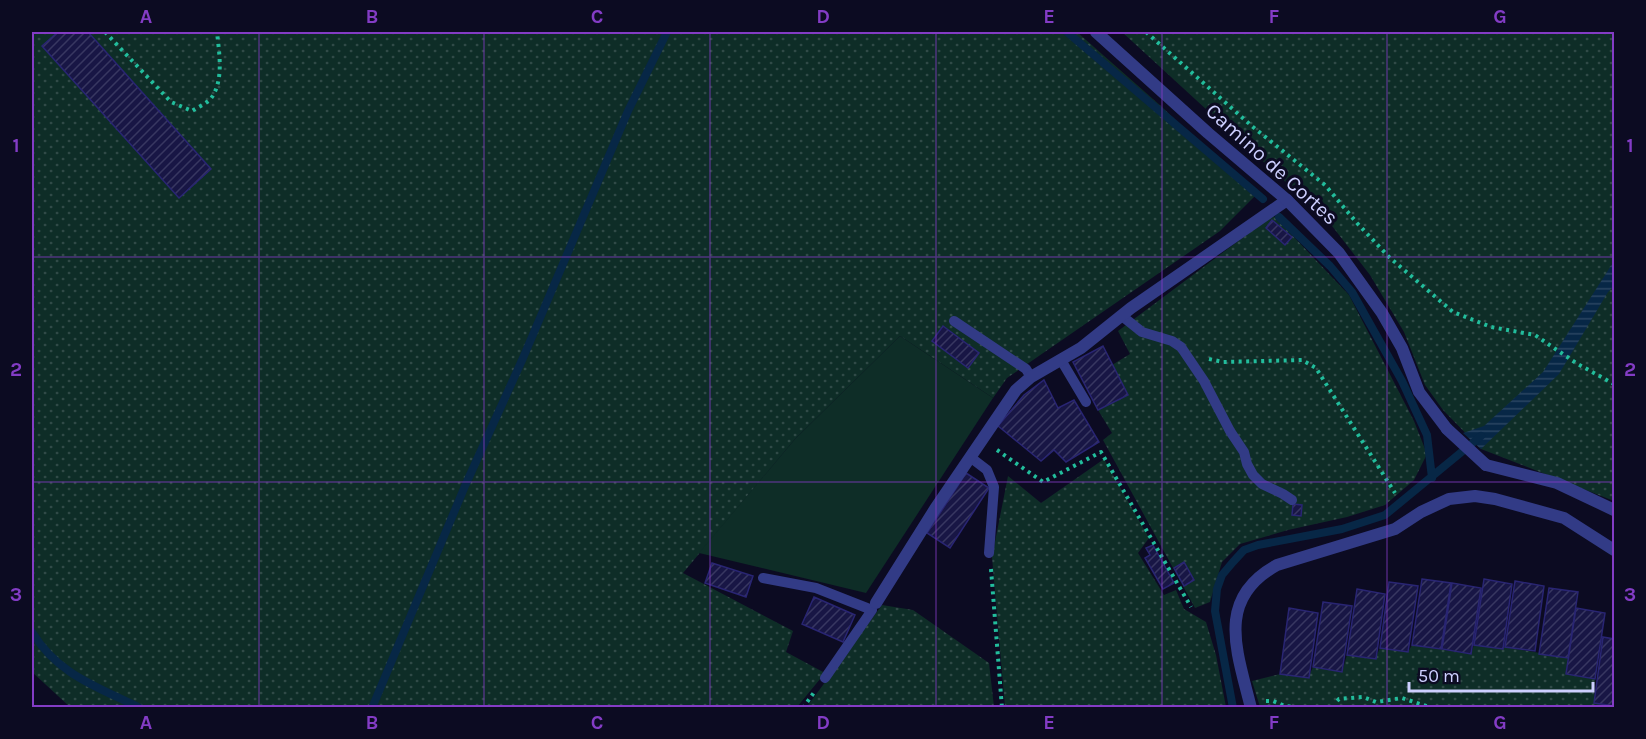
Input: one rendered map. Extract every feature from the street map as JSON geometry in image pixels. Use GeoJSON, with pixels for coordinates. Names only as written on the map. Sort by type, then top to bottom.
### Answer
{"type":"FeatureCollection","features":[{"type":"Feature","properties":{"kind":"street","name":"Camino de Cortes"},"geometry":{"type":"LineString","coordinates":[[1096,32],[1208,133],[1287,200],[1339,253],[1382,313],[1402,348],[1419,392],[1447,429],[1486,465],[1557,483],[1614,510]]}},
{"type":"Feature","properties":{"kind":"street"},"geometry":{"type":"LineString","coordinates":[[874,607],[981,440],[1016,390],[1031,377],[1081,348],[1122,316],[1287,200]]}},
{"type":"Feature","properties":{"kind":"street"},"geometry":{"type":"LineString","coordinates":[[1251,706],[1234,632],[1239,604],[1248,587],[1261,574],[1277,565],[1395,529],[1421,512],[1449,499],[1475,496],[1495,499],[1564,518],[1614,550]]}},
{"type":"Feature","properties":{"kind":"lane"},"geometry":{"type":"LineString","coordinates":[[1122,316],[1142,332],[1172,341],[1181,347],[1188,355],[1244,452],[1253,475],[1262,484],[1293,500]]}},
{"type":"Feature","properties":{"kind":"lane"},"geometry":{"type":"LineString","coordinates":[[954,321],[1026,369],[1031,377]]}},
{"type":"Feature","properties":{"kind":"lane"},"geometry":{"type":"LineString","coordinates":[[1061,360],[1086,402]]}},
{"type":"Feature","properties":{"kind":"lane"},"geometry":{"type":"LineString","coordinates":[[970,457],[987,470],[994,487],[989,553]]}},
{"type":"Feature","properties":{"kind":"lane"},"geometry":{"type":"LineString","coordinates":[[763,578],[816,588],[874,607],[825,678]]}},
{"type":"Feature","properties":{"kind":"path"},"geometry":{"type":"LineString","coordinates":[[105,32],[171,102],[192,111],[211,99],[217,85],[219,58],[217,32]]}},
{"type":"Feature","properties":{"kind":"path"},"geometry":{"type":"LineString","coordinates":[[1146,32],[1253,127],[1325,185],[1389,256],[1453,312],[1491,327],[1534,335],[1545,340],[1552,349],[1614,384]]}},
{"type":"Feature","properties":{"kind":"path"},"geometry":{"type":"LineString","coordinates":[[1188,355],[1223,362],[1257,362],[1293,358],[1310,363],[1322,376],[1395,493]]}},
{"type":"Feature","properties":{"kind":"path"},"geometry":{"type":"LineString","coordinates":[[981,440],[1043,482],[1101,452],[1191,607]]}},
{"type":"Feature","properties":{"kind":"path"},"geometry":{"type":"LineString","coordinates":[[989,553],[1002,708]]}},
{"type":"Feature","properties":{"kind":"path"},"geometry":{"type":"LineString","coordinates":[[1336,708],[1336,702],[1339,699],[1358,697],[1376,702],[1402,698],[1432,708]]}},
{"type":"Feature","properties":{"kind":"path"},"geometry":{"type":"LineString","coordinates":[[1251,706],[1269,700],[1285,706],[1304,708]]}},
{"type":"Feature","properties":{"kind":"green space"},"geometry":{"type":"Polygon","coordinates":[[[32,32],[1077,32],[1162,107],[1255,196],[1220,231],[1007,378],[993,398],[900,336],[795,439],[683,573],[793,631],[786,652],[825,673],[797,707],[70,707],[32,672],[32,32]]]}},
{"type":"Feature","properties":{"kind":"green space"},"geometry":{"type":"Polygon","coordinates":[[[1122,32],[1614,32],[1614,501],[1481,449],[1443,410],[1425,385],[1404,332],[1370,275],[1329,222],[1122,32]]]}},
{"type":"Feature","properties":{"kind":"green space"},"geometry":{"type":"Polygon","coordinates":[[[1273,215],[1349,295],[1414,421],[1427,454],[1414,480],[1385,505],[1240,544],[1222,562],[1210,602],[1195,608],[1103,440],[1112,433],[1098,410],[1128,395],[1112,365],[1130,354],[1118,331],[1273,215]]]}},
{"type":"Feature","properties":{"kind":"green space"},"geometry":{"type":"Polygon","coordinates":[[[900,336],[993,398],[866,593],[699,553],[795,439],[900,336]]]}},
{"type":"Feature","properties":{"kind":"green space"},"geometry":{"type":"Polygon","coordinates":[[[1104,459],[1149,538],[1138,553],[1164,595],[1176,590],[1184,609],[1206,622],[1216,655],[1226,707],[1005,707],[992,557],[1008,476],[1041,503],[1104,459]]]}},
{"type":"Feature","properties":{"kind":"green space"},"geometry":{"type":"Polygon","coordinates":[[[882,605],[913,610],[989,663],[994,707],[806,708],[882,605]]]}},
{"type":"Feature","properties":{"kind":"green space"},"geometry":{"type":"Polygon","coordinates":[[[1412,645],[1471,654],[1474,645],[1502,649],[1505,647],[1568,658],[1566,674],[1595,679],[1594,702],[1614,707],[1260,707],[1252,681],[1280,674],[1308,678],[1313,667],[1342,672],[1347,655],[1375,659],[1380,648],[1408,652],[1412,645]]]}},
{"type":"Feature","properties":{"kind":"water"},"geometry":{"type":"Polygon","coordinates":[[[1614,261],[1614,286],[1608,292],[1559,374],[1481,449],[1463,433],[1484,426],[1543,372],[1614,261]]]}},
{"type":"Feature","properties":{"kind":"building"},"geometry":{"type":"Polygon","coordinates":[[[58,32],[88,32],[211,169],[179,198],[42,46],[58,32]]]}},
{"type":"Feature","properties":{"kind":"building"},"geometry":{"type":"Polygon","coordinates":[[[1272,220],[1292,237],[1285,245],[1266,228],[1272,220]]]}},
{"type":"Feature","properties":{"kind":"building"},"geometry":{"type":"Polygon","coordinates":[[[943,326],[979,353],[968,368],[932,341],[943,326]]]}},
{"type":"Feature","properties":{"kind":"building"},"geometry":{"type":"Polygon","coordinates":[[[1103,346],[1128,395],[1098,410],[1073,362],[1103,346]]]}},
{"type":"Feature","properties":{"kind":"building"},"geometry":{"type":"Polygon","coordinates":[[[1044,380],[1058,408],[1074,400],[1099,442],[1066,462],[1054,450],[1041,461],[998,426],[1024,395],[1044,380]]]}},
{"type":"Feature","properties":{"kind":"building"},"geometry":{"type":"Polygon","coordinates":[[[966,473],[989,488],[950,548],[927,533],[966,473]]]}},
{"type":"Feature","properties":{"kind":"building"},"geometry":{"type":"Polygon","coordinates":[[[1293,504],[1302,505],[1301,516],[1292,515],[1293,504]]]}},
{"type":"Feature","properties":{"kind":"building"},"geometry":{"type":"Polygon","coordinates":[[[1153,545],[1174,583],[1163,589],[1145,558],[1150,555],[1146,548],[1153,545]]]}},
{"type":"Feature","properties":{"kind":"building"},"geometry":{"type":"Polygon","coordinates":[[[1184,562],[1194,580],[1184,586],[1174,568],[1184,562]]]}},
{"type":"Feature","properties":{"kind":"building"},"geometry":{"type":"Polygon","coordinates":[[[712,563],[753,576],[746,597],[705,583],[712,563]]]}},
{"type":"Feature","properties":{"kind":"building"},"geometry":{"type":"Polygon","coordinates":[[[1422,579],[1451,583],[1441,649],[1412,645],[1422,579]]]}},
{"type":"Feature","properties":{"kind":"building"},"geometry":{"type":"Polygon","coordinates":[[[1484,579],[1512,584],[1503,649],[1474,645],[1484,579]]]}},
{"type":"Feature","properties":{"kind":"building"},"geometry":{"type":"Polygon","coordinates":[[[1515,581],[1544,586],[1535,651],[1505,647],[1515,581]]]}},
{"type":"Feature","properties":{"kind":"building"},"geometry":{"type":"Polygon","coordinates":[[[1389,582],[1418,586],[1408,652],[1380,648],[1389,582]]]}},
{"type":"Feature","properties":{"kind":"building"},"geometry":{"type":"Polygon","coordinates":[[[1452,583],[1481,588],[1471,654],[1442,649],[1452,583]]]}},
{"type":"Feature","properties":{"kind":"building"},"geometry":{"type":"Polygon","coordinates":[[[1549,588],[1578,592],[1568,658],[1539,654],[1549,588]]]}},
{"type":"Feature","properties":{"kind":"building"},"geometry":{"type":"Polygon","coordinates":[[[1357,589],[1385,594],[1376,659],[1347,655],[1357,589]]]}},
{"type":"Feature","properties":{"kind":"building"},"geometry":{"type":"Polygon","coordinates":[[[814,597],[855,615],[843,642],[802,624],[814,597]]]}},
{"type":"Feature","properties":{"kind":"building"},"geometry":{"type":"Polygon","coordinates":[[[1323,602],[1352,606],[1342,672],[1313,667],[1323,602]]]}},
{"type":"Feature","properties":{"kind":"building"},"geometry":{"type":"Polygon","coordinates":[[[1289,608],[1318,613],[1309,678],[1280,674],[1289,608]]]}},
{"type":"Feature","properties":{"kind":"building"},"geometry":{"type":"Polygon","coordinates":[[[1576,608],[1605,613],[1595,679],[1566,674],[1576,608]]]}},
{"type":"Feature","properties":{"kind":"building"},"geometry":{"type":"Polygon","coordinates":[[[1603,637],[1614,639],[1614,706],[1594,703],[1603,637]]]}},
{"type":"Feature","properties":{"kind":"waterway"},"geometry":{"type":"LineString","coordinates":[[372,708],[465,486],[523,358],[628,111],[667,32]]}},
{"type":"Feature","properties":{"kind":"waterway"},"geometry":{"type":"LineString","coordinates":[[1067,32],[1263,199]]}},
{"type":"Feature","properties":{"kind":"waterway"},"geometry":{"type":"LineString","coordinates":[[1279,217],[1330,266],[1352,292],[1402,381],[1427,435],[1432,478]]}},
{"type":"Feature","properties":{"kind":"waterway"},"geometry":{"type":"LineString","coordinates":[[1233,708],[1215,611],[1217,589],[1222,575],[1233,562],[1244,550],[1258,545],[1342,529],[1385,515],[1481,436]]}},
{"type":"Feature","properties":{"kind":"waterway"},"geometry":{"type":"LineString","coordinates":[[32,632],[42,647],[67,669],[94,686],[140,708]]}}]}
